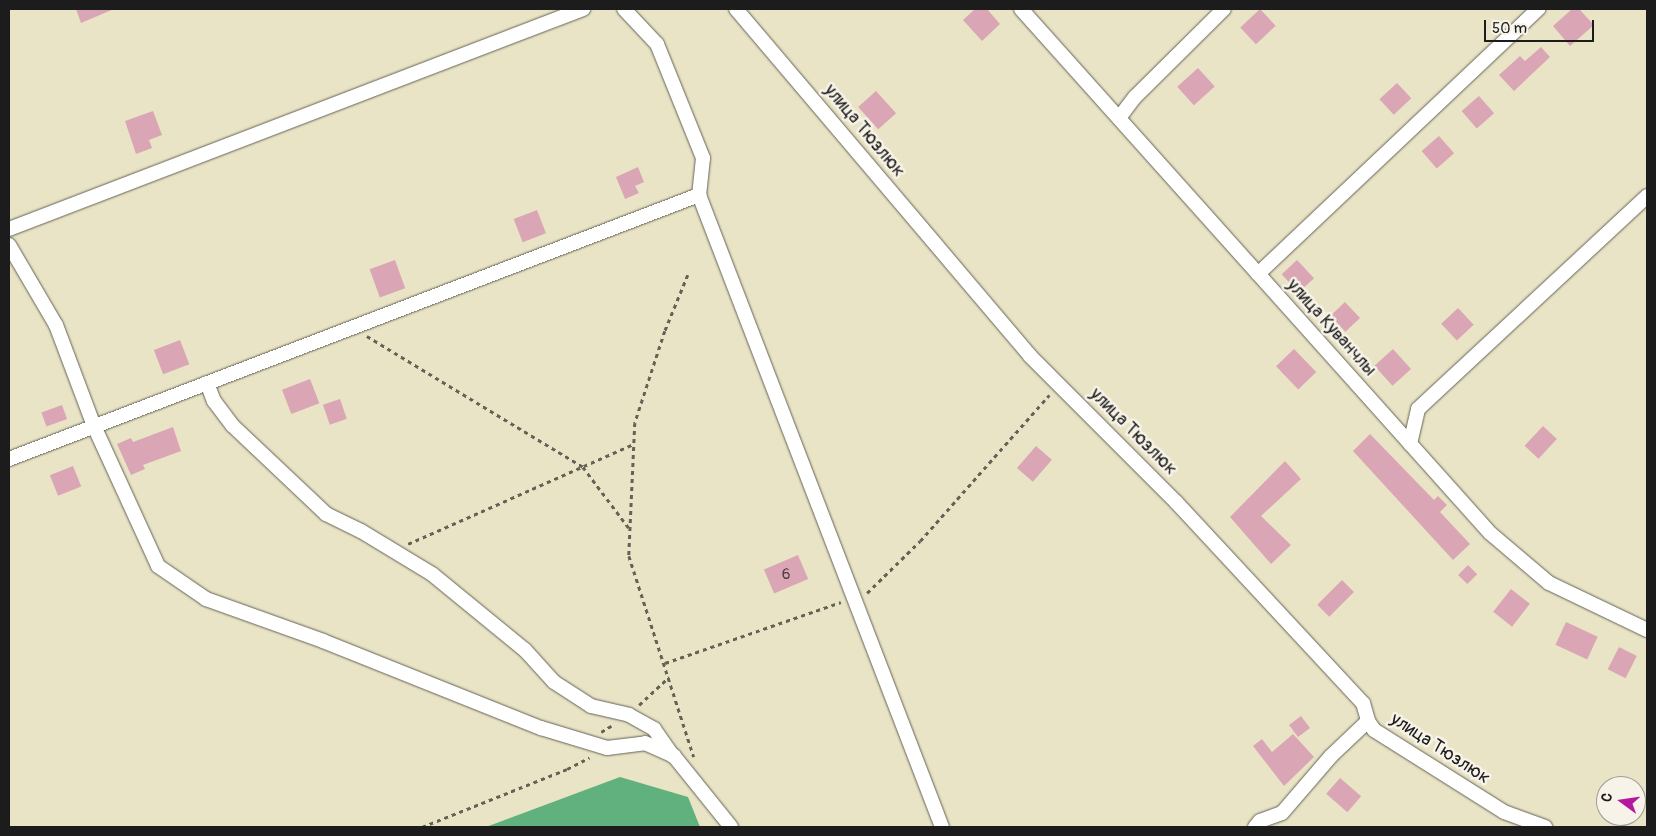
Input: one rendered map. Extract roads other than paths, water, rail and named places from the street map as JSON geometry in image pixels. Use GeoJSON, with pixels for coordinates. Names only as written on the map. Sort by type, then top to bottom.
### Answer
{"type":"FeatureCollection","features":[{"type":"Feature","properties":{"kind":"street"},"geometry":{"type":"LineString","coordinates":[[9,228],[583,9]]}},
{"type":"Feature","properties":{"kind":"street"},"geometry":{"type":"LineString","coordinates":[[624,9],[657,44],[703,158],[699,196],[786,426],[856,597],[942,827]]}},
{"type":"Feature","properties":{"kind":"street","name":"улица Тюзлюк"},"geometry":{"type":"LineString","coordinates":[[736,9],[1030,356],[1176,502],[1363,702],[1368,721],[1374,730],[1504,812],[1545,827]]}},
{"type":"Feature","properties":{"kind":"street","name":"улица Куванчлы"},"geometry":{"type":"LineString","coordinates":[[1021,9],[1490,533],[1549,583],[1647,630]]}},
{"type":"Feature","properties":{"kind":"street"},"geometry":{"type":"LineString","coordinates":[[1119,118],[1135,97],[1224,9]]}},
{"type":"Feature","properties":{"kind":"street"},"geometry":{"type":"LineString","coordinates":[[1258,274],[1538,9]]}},
{"type":"Feature","properties":{"kind":"street"},"geometry":{"type":"LineString","coordinates":[[9,459],[699,196]]}},
{"type":"Feature","properties":{"kind":"street"},"geometry":{"type":"LineString","coordinates":[[1410,444],[1418,409],[1647,196]]}},
{"type":"Feature","properties":{"kind":"street"},"geometry":{"type":"LineString","coordinates":[[9,245],[56,325],[94,426],[158,566],[206,599],[323,641],[540,728],[607,748],[645,743],[674,756]]}},
{"type":"Feature","properties":{"kind":"street"},"geometry":{"type":"LineString","coordinates":[[207,383],[214,401],[233,426],[326,514],[393,550],[432,574],[525,650],[554,682],[591,706],[629,715],[654,729],[674,756],[701,786],[721,821],[731,827]]}},
{"type":"Feature","properties":{"kind":"street"},"geometry":{"type":"LineString","coordinates":[[1255,827],[1260,821],[1282,813],[1331,756],[1368,721]]}}]}
